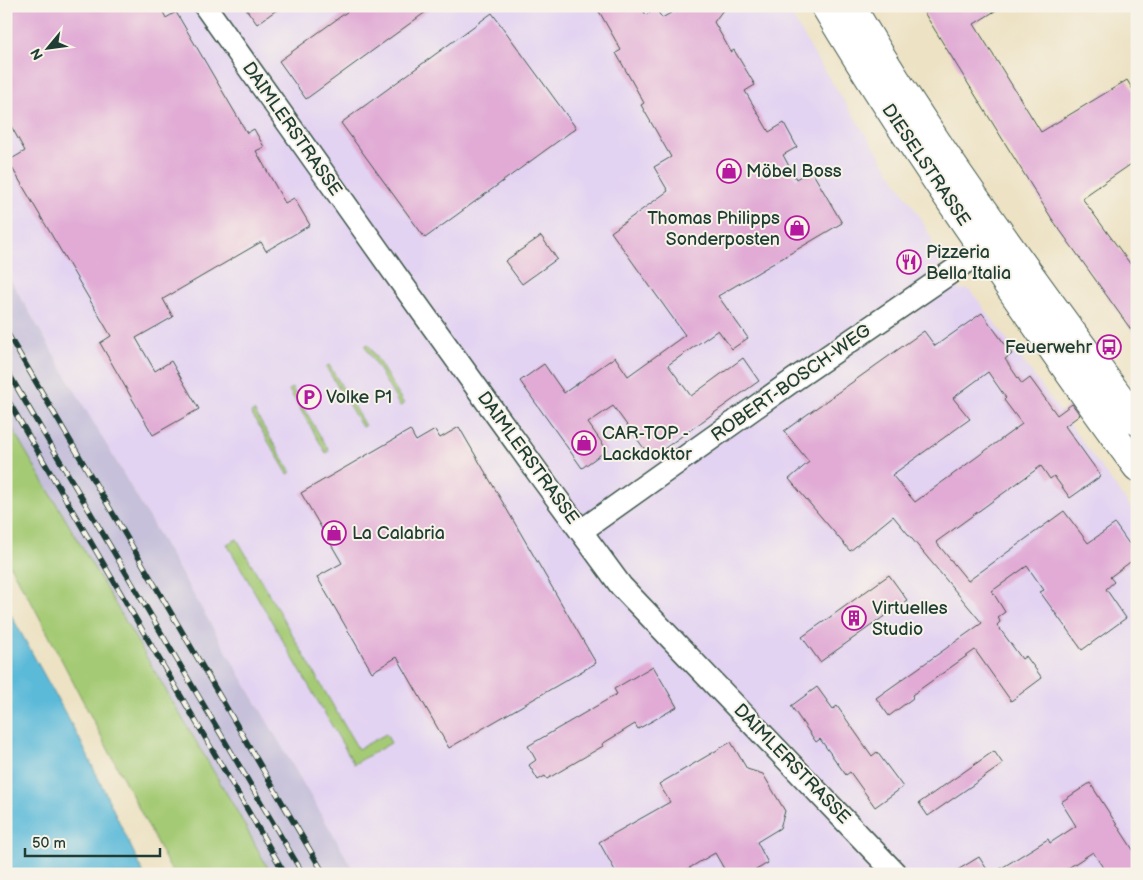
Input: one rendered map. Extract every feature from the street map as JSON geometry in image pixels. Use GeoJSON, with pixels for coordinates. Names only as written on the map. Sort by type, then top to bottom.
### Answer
{"type":"FeatureCollection","features":[{"type":"Feature","properties":{"kind":"main road","name":"DIESELSTRASSE"},"geometry":{"type":"LineString","coordinates":[[825,6],[890,111],[1137,421]]}},
{"type":"Feature","properties":{"kind":"main road","name":"DIESELSTRASSE"},"geometry":{"type":"LineString","coordinates":[[851,6],[1080,389],[1137,467]]}},
{"type":"Feature","properties":{"kind":"street","name":"DAIMLERSTRASSE"},"geometry":{"type":"LineString","coordinates":[[205,6],[395,274],[621,586],[896,874]]}},
{"type":"Feature","properties":{"kind":"street","name":"ROBERT-BOSCH-WEG"},"geometry":{"type":"LineString","coordinates":[[581,531],[994,243]]}},
{"type":"Feature","properties":{"kind":"shaded area"},"geometry":{"type":"Polygon","coordinates":[[[6,6],[786,6],[818,61],[921,219],[932,240],[933,253],[959,290],[966,289],[972,292],[1137,516],[1137,874],[356,874],[6,272],[6,6]]]}},
{"type":"Feature","properties":{"kind":"shaded area"},"geometry":{"type":"Polygon","coordinates":[[[6,272],[356,874],[271,874],[238,813],[6,418],[6,272]]]}},
{"type":"Feature","properties":{"kind":"green space"},"geometry":{"type":"Polygon","coordinates":[[[368,344],[404,404],[400,406],[365,346],[368,344]]]}},
{"type":"Feature","properties":{"kind":"green space"},"geometry":{"type":"Polygon","coordinates":[[[329,365],[365,426],[362,427],[326,367],[329,365]]]}},
{"type":"Feature","properties":{"kind":"green space"},"geometry":{"type":"Polygon","coordinates":[[[292,388],[329,451],[326,453],[289,390],[292,388]]]}},
{"type":"Feature","properties":{"kind":"green space"},"geometry":{"type":"Polygon","coordinates":[[[254,411],[291,472],[288,474],[251,413],[254,411]]]}},
{"type":"Feature","properties":{"kind":"green space"},"geometry":{"type":"Polygon","coordinates":[[[6,418],[238,813],[271,874],[173,874],[33,605],[6,559],[6,418]]]}},
{"type":"Feature","properties":{"kind":"green space"},"geometry":{"type":"Polygon","coordinates":[[[237,539],[358,749],[386,734],[391,743],[354,764],[227,544],[237,539]]]}},
{"type":"Feature","properties":{"kind":"water"},"geometry":{"type":"Polygon","coordinates":[[[6,606],[79,738],[144,874],[7,874],[6,606]]]}},
{"type":"Feature","properties":{"kind":"building"},"geometry":{"type":"Polygon","coordinates":[[[6,6],[160,6],[166,18],[176,12],[247,133],[254,129],[264,147],[256,151],[285,203],[294,198],[310,225],[266,251],[261,242],[163,299],[173,317],[136,338],[155,371],[171,361],[199,409],[153,435],[100,343],[111,336],[8,161],[25,151],[11,126],[6,129],[6,6]]]}},
{"type":"Feature","properties":{"kind":"building"},"geometry":{"type":"Polygon","coordinates":[[[244,6],[282,6],[257,24],[244,6]]]}},
{"type":"Feature","properties":{"kind":"building"},"geometry":{"type":"Polygon","coordinates":[[[355,6],[434,6],[306,99],[279,61],[355,6]]]}},
{"type":"Feature","properties":{"kind":"building"},"geometry":{"type":"Polygon","coordinates":[[[596,6],[641,6],[646,15],[656,9],[662,18],[683,6],[726,6],[714,22],[731,52],[734,50],[755,85],[745,91],[769,132],[784,123],[797,147],[783,155],[796,179],[811,170],[842,223],[718,296],[748,338],[732,349],[718,330],[668,365],[691,396],[743,358],[759,381],[651,458],[613,406],[588,423],[607,450],[582,468],[520,381],[544,364],[564,393],[615,357],[628,376],[685,335],[611,232],[668,191],[654,167],[671,157],[641,105],[644,103],[616,53],[621,50],[596,6]]]}},
{"type":"Feature","properties":{"kind":"building"},"geometry":{"type":"Polygon","coordinates":[[[920,6],[1003,6],[974,24],[1041,132],[1127,80],[1137,96],[1137,160],[1082,198],[1137,273],[1137,338],[1052,219],[920,6]]]}},
{"type":"Feature","properties":{"kind":"building"},"geometry":{"type":"Polygon","coordinates":[[[492,13],[576,128],[425,238],[341,123],[492,13]]]}},
{"type":"Feature","properties":{"kind":"building"},"geometry":{"type":"Polygon","coordinates":[[[541,236],[557,259],[522,284],[505,261],[541,236]]]}},
{"type":"Feature","properties":{"kind":"building"},"geometry":{"type":"Polygon","coordinates":[[[982,313],[1012,354],[1005,359],[1022,384],[1030,378],[1057,415],[1072,404],[1080,415],[1065,426],[1101,476],[1070,498],[1054,476],[1050,479],[1041,466],[936,542],[968,581],[1064,511],[1088,543],[1115,524],[1137,557],[1110,577],[1114,582],[1106,589],[1126,618],[1082,650],[1040,592],[1044,590],[1027,566],[992,591],[1005,612],[998,617],[1000,622],[997,625],[1022,659],[1026,656],[1042,678],[1011,701],[975,650],[912,695],[913,698],[889,716],[876,698],[982,623],[893,516],[850,551],[789,479],[809,462],[784,431],[924,331],[935,346],[982,313]],[[988,372],[953,398],[970,419],[892,475],[915,502],[1022,424],[1004,400],[1006,398],[988,372]]]}},
{"type":"Feature","properties":{"kind":"building"},"geometry":{"type":"Polygon","coordinates":[[[459,427],[596,663],[449,748],[397,657],[372,672],[317,577],[342,563],[301,493],[410,430],[416,441],[435,430],[440,438],[459,427]]]}},
{"type":"Feature","properties":{"kind":"building","name":"Virtuelles Studio"},"geometry":{"type":"Polygon","coordinates":[[[889,575],[907,600],[820,662],[802,637],[889,575]]]}},
{"type":"Feature","properties":{"kind":"building"},"geometry":{"type":"Polygon","coordinates":[[[653,666],[677,707],[638,729],[635,724],[602,744],[603,746],[547,779],[545,776],[538,780],[529,765],[536,760],[528,746],[617,694],[614,689],[653,666]]]}},
{"type":"Feature","properties":{"kind":"building"},"geometry":{"type":"Polygon","coordinates":[[[817,687],[833,709],[837,706],[872,756],[877,752],[903,787],[875,807],[850,772],[846,775],[820,739],[816,742],[791,706],[817,687]]]}},
{"type":"Feature","properties":{"kind":"building"},"geometry":{"type":"Polygon","coordinates":[[[731,742],[747,769],[763,774],[785,811],[780,828],[757,842],[768,863],[749,874],[727,874],[715,853],[679,874],[617,874],[599,842],[670,802],[659,784],[731,742]]]}},
{"type":"Feature","properties":{"kind":"building"},"geometry":{"type":"Polygon","coordinates":[[[994,751],[1003,764],[928,816],[919,803],[994,751]]]}},
{"type":"Feature","properties":{"kind":"building"},"geometry":{"type":"Polygon","coordinates":[[[1090,783],[1137,856],[1137,874],[1107,874],[1093,852],[1059,874],[992,874],[1048,839],[1050,843],[1076,826],[1061,802],[1090,783]]]}},
{"type":"Feature","properties":{"kind":"building"},"geometry":{"type":"Polygon","coordinates":[[[979,857],[990,874],[951,874],[979,857]]]}},
{"type":"Feature","properties":{"kind":"railway"},"geometry":{"type":"LineString","coordinates":[[6,331],[324,874]]}},
{"type":"Feature","properties":{"kind":"railway"},"geometry":{"type":"LineString","coordinates":[[6,369],[303,874]]}},
{"type":"Feature","properties":{"kind":"railway"},"geometry":{"type":"LineString","coordinates":[[6,397],[285,874]]}},
{"type":"Feature","properties":{"kind":"place","name":"Möbel Boss"},"geometry":{"type":"Point","coordinates":[729,171]}},
{"type":"Feature","properties":{"kind":"place","name":"Thomas Philipps Sonderposten"},"geometry":{"type":"Point","coordinates":[797,228]}},
{"type":"Feature","properties":{"kind":"place","name":"Pizzeria Bella Italia"},"geometry":{"type":"Point","coordinates":[909,262]}},
{"type":"Feature","properties":{"kind":"place","name":"Feuerwehr"},"geometry":{"type":"Point","coordinates":[1109,347]}},
{"type":"Feature","properties":{"kind":"place","name":"Volke P1"},"geometry":{"type":"Point","coordinates":[309,397]}},
{"type":"Feature","properties":{"kind":"place","name":"CAR-TOP - Lackdoktor"},"geometry":{"type":"Point","coordinates":[584,443]}},
{"type":"Feature","properties":{"kind":"place","name":"La Calabria"},"geometry":{"type":"Point","coordinates":[334,533]}},
{"type":"Feature","properties":{"kind":"place","name":"Virtuelles Studio"},"geometry":{"type":"Point","coordinates":[854,618]}}]}
